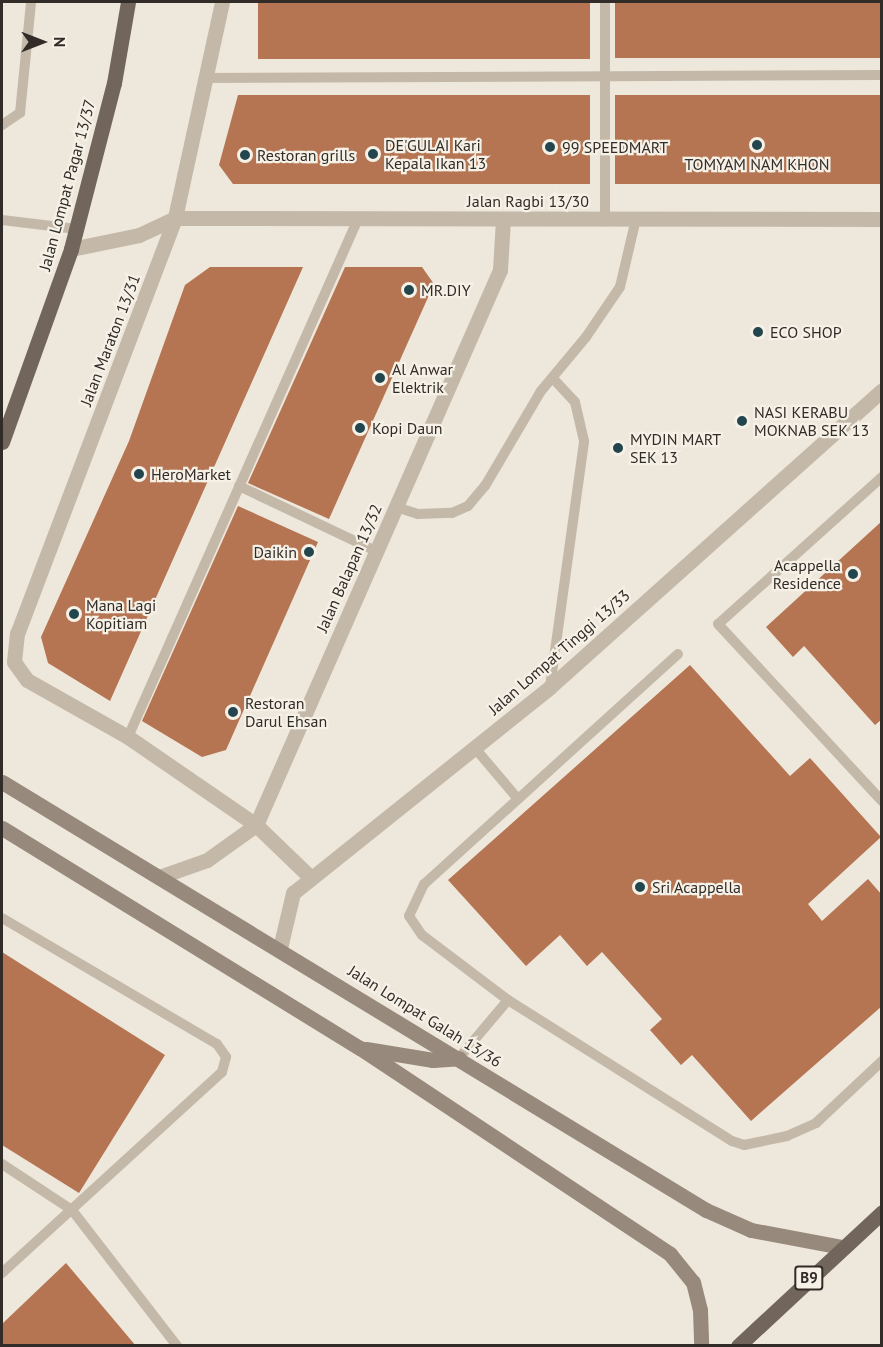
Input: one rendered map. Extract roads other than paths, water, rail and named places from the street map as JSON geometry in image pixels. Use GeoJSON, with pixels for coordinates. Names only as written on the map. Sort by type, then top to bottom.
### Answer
{"type":"FeatureCollection","features":[{"type":"Feature","properties":{"kind":"main road","name":"Jalan Lompat Pagar 13/37"},"geometry":{"type":"LineString","coordinates":[[2,442],[71,249],[114,83],[128,2]]}},
{"type":"Feature","properties":{"kind":"main road","name":"B9"},"geometry":{"type":"LineString","coordinates":[[738,1346],[882,1212]]}},
{"type":"Feature","properties":{"kind":"street","name":"Jalan Maraton 13/31"},"geometry":{"type":"LineString","coordinates":[[128,737],[27,680],[14,662],[17,633],[175,218],[222,2]]}},
{"type":"Feature","properties":{"kind":"street","name":"Jalan Ragbi 13/30"},"geometry":{"type":"LineString","coordinates":[[175,218],[882,219]]}},
{"type":"Feature","properties":{"kind":"street"},"geometry":{"type":"LineString","coordinates":[[71,249],[139,234],[175,218]]}},
{"type":"Feature","properties":{"kind":"street","name":"Jalan Balapan 13/32"},"geometry":{"type":"LineString","coordinates":[[256,825],[500,270],[503,219]]}},
{"type":"Feature","properties":{"kind":"street","name":"Jalan Lompat Tinggi 13/33"},"geometry":{"type":"LineString","coordinates":[[280,948],[293,893],[550,687],[882,390]]}},
{"type":"Feature","properties":{"kind":"street"},"geometry":{"type":"LineString","coordinates":[[128,737],[256,825],[310,878]]}},
{"type":"Feature","properties":{"kind":"street","name":"Jalan Lompat Galah 13/36"},"geometry":{"type":"LineString","coordinates":[[2,782],[159,878],[280,948],[706,1210],[751,1230],[842,1247]]}},
{"type":"Feature","properties":{"kind":"street"},"geometry":{"type":"LineString","coordinates":[[159,878],[207,860],[256,825]]}},
{"type":"Feature","properties":{"kind":"street"},"geometry":{"type":"LineString","coordinates":[[2,828],[360,1048],[670,1254],[693,1282],[700,1310],[701,1346]]}},
{"type":"Feature","properties":{"kind":"street"},"geometry":{"type":"LineString","coordinates":[[360,1048],[433,1060],[459,1058]]}},
{"type":"Feature","properties":{"kind":"lane"},"geometry":{"type":"LineString","coordinates":[[2,124],[20,113],[31,2]]}},
{"type":"Feature","properties":{"kind":"lane"},"geometry":{"type":"LineString","coordinates":[[605,2],[605,218]]}},
{"type":"Feature","properties":{"kind":"lane"},"geometry":{"type":"LineString","coordinates":[[207,78],[882,75]]}},
{"type":"Feature","properties":{"kind":"lane"},"geometry":{"type":"LineString","coordinates":[[128,737],[358,219]]}},
{"type":"Feature","properties":{"kind":"lane"},"geometry":{"type":"LineString","coordinates":[[396,507],[438,514],[468,506],[553,378],[620,287],[636,219]]}},
{"type":"Feature","properties":{"kind":"lane"},"geometry":{"type":"LineString","coordinates":[[2,220],[76,230]]}},
{"type":"Feature","properties":{"kind":"lane"},"geometry":{"type":"LineString","coordinates":[[550,687],[584,441],[575,402],[553,378]]}},
{"type":"Feature","properties":{"kind":"lane"},"geometry":{"type":"LineString","coordinates":[[882,477],[718,624],[882,801]]}},
{"type":"Feature","properties":{"kind":"lane"},"geometry":{"type":"LineString","coordinates":[[239,486],[376,551]]}},
{"type":"Feature","properties":{"kind":"lane"},"geometry":{"type":"LineString","coordinates":[[678,654],[424,884],[409,916],[422,935],[508,1000],[744,1144],[787,1136],[816,1123],[882,1061]]}},
{"type":"Feature","properties":{"kind":"lane"},"geometry":{"type":"LineString","coordinates":[[474,747],[518,799]]}},
{"type":"Feature","properties":{"kind":"lane"},"geometry":{"type":"LineString","coordinates":[[2,918],[218,1044],[226,1057],[222,1072],[2,1273]]}},
{"type":"Feature","properties":{"kind":"lane"},"geometry":{"type":"LineString","coordinates":[[459,1058],[508,1000]]}},
{"type":"Feature","properties":{"kind":"lane"},"geometry":{"type":"LineString","coordinates":[[2,1164],[72,1210],[177,1346]]}},
{"type":"Feature","properties":{"kind":"place","name":"TOMYAM NAM KHON"},"geometry":{"type":"Point","coordinates":[757,145]}},
{"type":"Feature","properties":{"kind":"place","name":"99 SPEEDMART"},"geometry":{"type":"Point","coordinates":[550,147]}},
{"type":"Feature","properties":{"kind":"place","name":"DE'GULAI Kari Kepala Ikan 13"},"geometry":{"type":"Point","coordinates":[373,154]}},
{"type":"Feature","properties":{"kind":"place","name":"Restoran grills"},"geometry":{"type":"Point","coordinates":[245,155]}},
{"type":"Feature","properties":{"kind":"place","name":"MR.DIY"},"geometry":{"type":"Point","coordinates":[409,290]}},
{"type":"Feature","properties":{"kind":"place","name":"ECO SHOP"},"geometry":{"type":"Point","coordinates":[758,332]}},
{"type":"Feature","properties":{"kind":"place","name":"Al Anwar Elektrik"},"geometry":{"type":"Point","coordinates":[380,378]}},
{"type":"Feature","properties":{"kind":"place","name":"NASI KERABU MOKNAB SEK 13"},"geometry":{"type":"Point","coordinates":[742,421]}},
{"type":"Feature","properties":{"kind":"place","name":"Kopi Daun"},"geometry":{"type":"Point","coordinates":[360,428]}},
{"type":"Feature","properties":{"kind":"place","name":"MYDIN MART SEK 13"},"geometry":{"type":"Point","coordinates":[618,448]}},
{"type":"Feature","properties":{"kind":"place","name":"HeroMarket"},"geometry":{"type":"Point","coordinates":[139,474]}},
{"type":"Feature","properties":{"kind":"place","name":"Daikin"},"geometry":{"type":"Point","coordinates":[309,552]}},
{"type":"Feature","properties":{"kind":"place","name":"Acappella Residence"},"geometry":{"type":"Point","coordinates":[853,574]}},
{"type":"Feature","properties":{"kind":"place","name":"Mana Lagi Kopitiam"},"geometry":{"type":"Point","coordinates":[74,614]}},
{"type":"Feature","properties":{"kind":"place","name":"Restoran Darul Ehsan"},"geometry":{"type":"Point","coordinates":[233,712]}},
{"type":"Feature","properties":{"kind":"place","name":"Sri Acappella"},"geometry":{"type":"Point","coordinates":[640,887]}}]}
